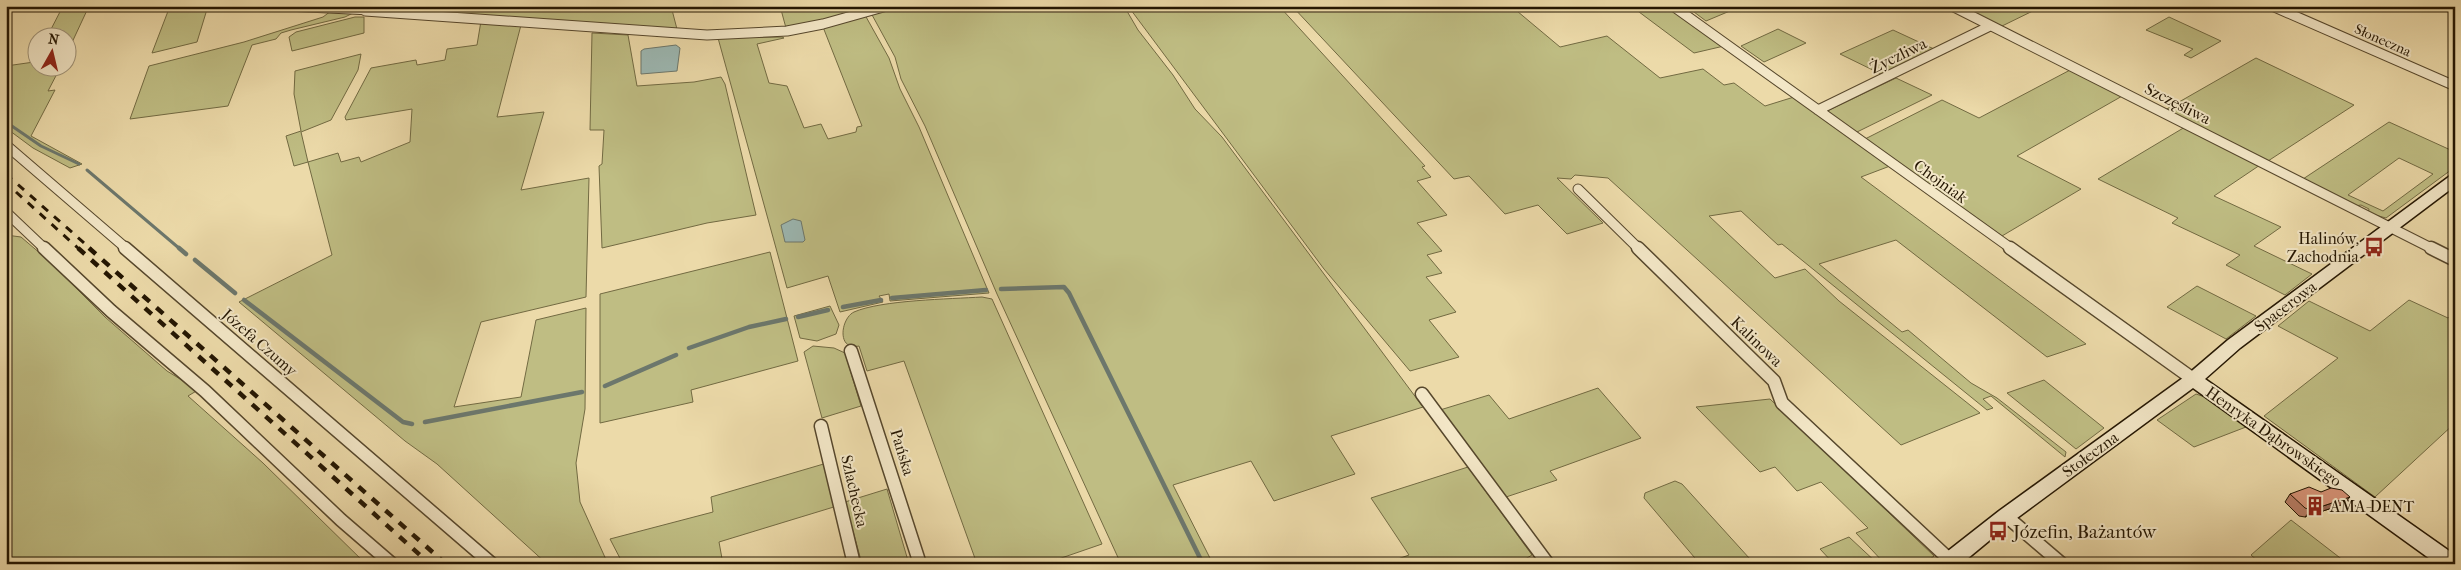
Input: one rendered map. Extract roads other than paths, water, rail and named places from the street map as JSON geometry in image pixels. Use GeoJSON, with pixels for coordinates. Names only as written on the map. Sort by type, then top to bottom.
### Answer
{"type":"FeatureCollection","features":[{"type":"Feature","properties":{"kind":"street"},"geometry":{"type":"LineString","coordinates":[[286,6],[707,35],[787,31],[823,24],[888,6]]}},
{"type":"Feature","properties":{"kind":"street"},"geometry":{"type":"LineString","coordinates":[[365,11],[384,6]]}},
{"type":"Feature","properties":{"kind":"street","name":"Chojniak"},"geometry":{"type":"LineString","coordinates":[[1672,6],[2193,378]]}},
{"type":"Feature","properties":{"kind":"street","name":"Szczęśliwa"},"geometry":{"type":"LineString","coordinates":[[1952,6],[2455,260]]}},
{"type":"Feature","properties":{"kind":"street","name":"Słoneczna"},"geometry":{"type":"LineString","coordinates":[[2272,6],[2455,86]]}},
{"type":"Feature","properties":{"kind":"street","name":"Życzliwa"},"geometry":{"type":"LineString","coordinates":[[1818,110],[1990,26]]}},
{"type":"Feature","properties":{"kind":"street","name":"Józefa Czumy"},"geometry":{"type":"LineString","coordinates":[[6,145],[492,564]]}},
{"type":"Feature","properties":{"kind":"street","name":"Spacerowa"},"geometry":{"type":"LineString","coordinates":[[2234,344],[2455,179]]}},
{"type":"Feature","properties":{"kind":"street","name":"Kalinowa"},"geometry":{"type":"LineString","coordinates":[[1578,189],[1774,381],[1782,403],[1948,562]]}},
{"type":"Feature","properties":{"kind":"street"},"geometry":{"type":"LineString","coordinates":[[6,212],[111,311],[138,331],[198,385],[320,501],[392,564]]}},
{"type":"Feature","properties":{"kind":"street","name":"Stołeczna"},"geometry":{"type":"LineString","coordinates":[[1948,562],[2006,516],[2193,378],[2234,344]]}},
{"type":"Feature","properties":{"kind":"street","name":"Pańska"},"geometry":{"type":"LineString","coordinates":[[852,351],[920,564]]}},
{"type":"Feature","properties":{"kind":"street","name":"Henryka Dąbrowskiego"},"geometry":{"type":"LineString","coordinates":[[2193,378],[2452,564]]}},
{"type":"Feature","properties":{"kind":"street"},"geometry":{"type":"LineString","coordinates":[[1422,394],[1548,564]]}},
{"type":"Feature","properties":{"kind":"street","name":"Szlachecka"},"geometry":{"type":"LineString","coordinates":[[821,426],[854,564]]}},
{"type":"Feature","properties":{"kind":"street"},"geometry":{"type":"LineString","coordinates":[[2006,516],[2062,564]]}},
{"type":"Feature","properties":{"kind":"water"},"geometry":{"type":"Polygon","coordinates":[[[676,45],[680,48],[677,71],[641,74],[641,51],[676,45]]]}},
{"type":"Feature","properties":{"kind":"water"},"geometry":{"type":"Polygon","coordinates":[[[793,219],[801,221],[805,240],[803,242],[785,242],[781,225],[793,219]]]}},
{"type":"Feature","properties":{"kind":"waterway"},"geometry":{"type":"LineString","coordinates":[[6,122],[41,146],[79,164]]}},
{"type":"Feature","properties":{"kind":"waterway"},"geometry":{"type":"LineString","coordinates":[[87,170],[180,249]]}},
{"type":"Feature","properties":{"kind":"waterway"},"geometry":{"type":"LineString","coordinates":[[179,248],[186,254]]}},
{"type":"Feature","properties":{"kind":"waterway"},"geometry":{"type":"LineString","coordinates":[[195,260],[235,293]]}},
{"type":"Feature","properties":{"kind":"waterway"},"geometry":{"type":"LineString","coordinates":[[1001,289],[1064,287],[1069,293],[1203,564]]}},
{"type":"Feature","properties":{"kind":"waterway"},"geometry":{"type":"LineString","coordinates":[[892,298],[986,290]]}},
{"type":"Feature","properties":{"kind":"waterway"},"geometry":{"type":"LineString","coordinates":[[244,300],[403,422],[412,424]]}},
{"type":"Feature","properties":{"kind":"waterway"},"geometry":{"type":"LineString","coordinates":[[843,307],[881,300]]}},
{"type":"Feature","properties":{"kind":"waterway"},"geometry":{"type":"LineString","coordinates":[[798,317],[828,310]]}},
{"type":"Feature","properties":{"kind":"waterway"},"geometry":{"type":"LineString","coordinates":[[689,348],[749,327],[786,319]]}},
{"type":"Feature","properties":{"kind":"waterway"},"geometry":{"type":"LineString","coordinates":[[605,386],[676,355]]}},
{"type":"Feature","properties":{"kind":"waterway"},"geometry":{"type":"LineString","coordinates":[[425,422],[582,392]]}},
{"type":"Feature","properties":{"kind":"railway"},"geometry":{"type":"LineString","coordinates":[[6,174],[91,249]]}},
{"type":"Feature","properties":{"kind":"railway"},"geometry":{"type":"LineString","coordinates":[[16,192],[79,249]]}},
{"type":"Feature","properties":{"kind":"railway"},"geometry":{"type":"LineString","coordinates":[[78,248],[430,564]]}},
{"type":"Feature","properties":{"kind":"railway"},"geometry":{"type":"LineString","coordinates":[[89,248],[446,564]]}},
{"type":"Feature","properties":{"kind":"place","name":"Halinów, Zachodnia"},"geometry":{"type":"Point","coordinates":[2374,247]}},
{"type":"Feature","properties":{"kind":"place","name":"AMA-DENT"},"geometry":{"type":"Point","coordinates":[2315,506]}},
{"type":"Feature","properties":{"kind":"place","name":"Józefin, Bażantów"},"geometry":{"type":"Point","coordinates":[1998,531]}}]}
